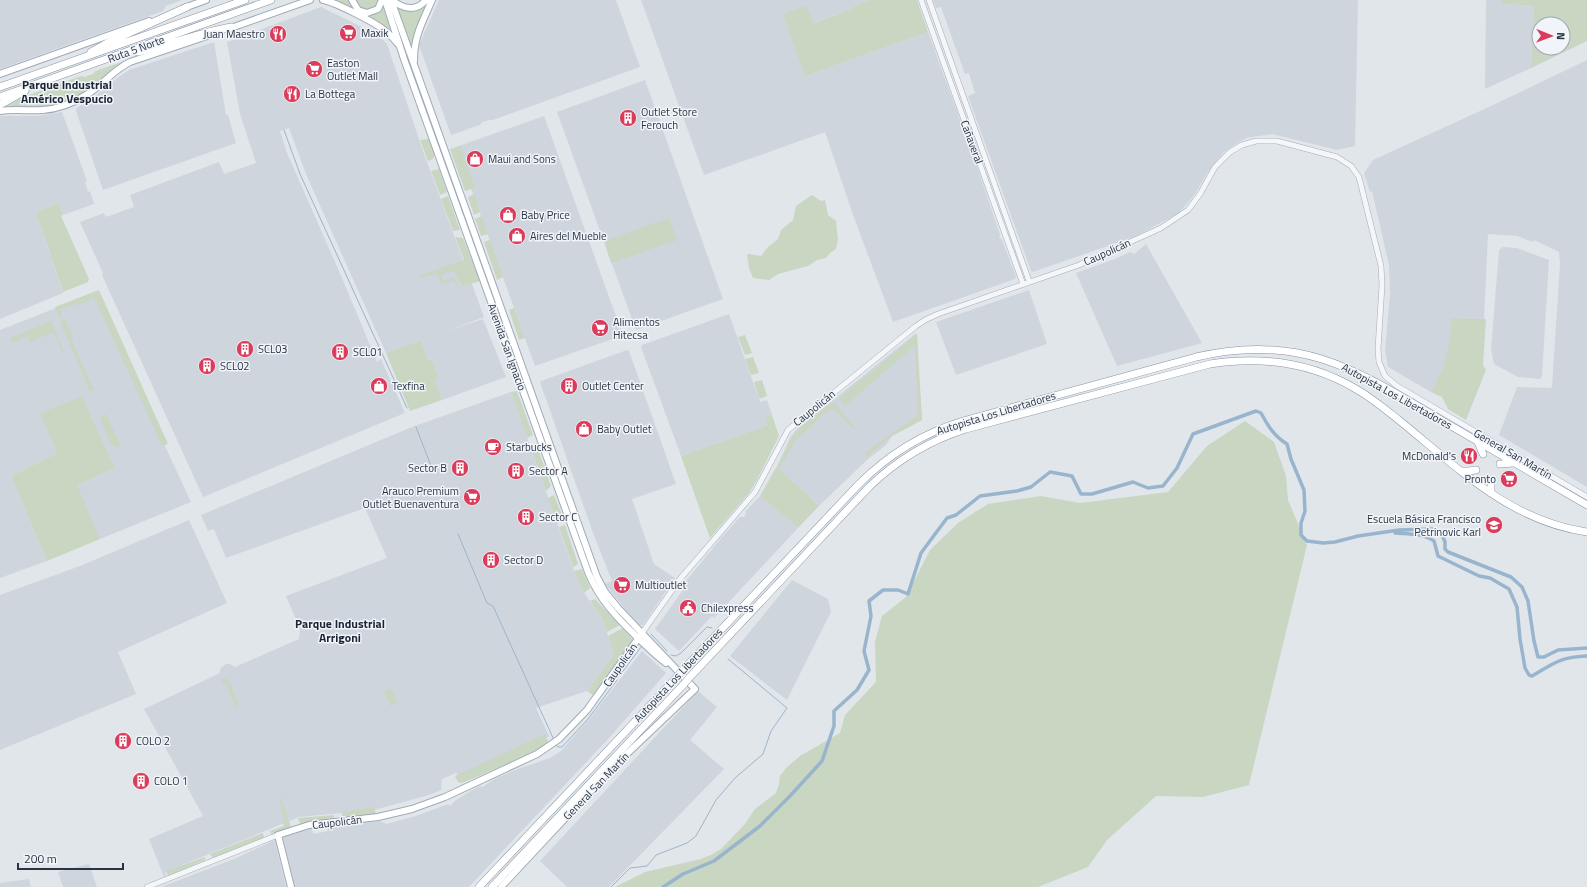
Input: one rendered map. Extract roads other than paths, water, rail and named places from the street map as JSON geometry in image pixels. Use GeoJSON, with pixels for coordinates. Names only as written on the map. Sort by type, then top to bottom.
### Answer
{"type":"FeatureCollection","features":[{"type":"Feature","properties":{"kind":"highway","name":"Ruta 5 Norte"},"geometry":{"type":"LineString","coordinates":[[0,87],[244,0]]}},
{"type":"Feature","properties":{"kind":"highway","name":"Ruta 5 Norte"},"geometry":{"type":"LineString","coordinates":[[0,97],[272,0]]}},
{"type":"Feature","properties":{"kind":"highway"},"geometry":{"type":"LineString","coordinates":[[79,60],[107,43],[187,7]]}},
{"type":"Feature","properties":{"kind":"highway"},"geometry":{"type":"LineString","coordinates":[[109,58],[164,46],[212,31],[232,27]]}},
{"type":"Feature","properties":{"kind":"highway"},"geometry":{"type":"LineString","coordinates":[[0,105],[34,85]]}},
{"type":"Feature","properties":{"kind":"highway","name":"Autopista Los Libertadores"},"geometry":{"type":"LineString","coordinates":[[479,887],[872,471],[915,440],[963,420],[1202,355],[1237,349],[1265,349],[1298,352],[1339,364],[1376,383],[1587,504]]}},
{"type":"Feature","properties":{"kind":"highway","name":"Autopista Los Libertadores"},"geometry":{"type":"LineString","coordinates":[[492,887],[869,487],[910,454],[938,440],[966,430],[1210,364],[1249,360],[1282,363],[1318,372],[1347,384],[1366,395],[1491,493],[1520,511],[1558,526],[1587,532]]}},
{"type":"Feature","properties":{"kind":"highway"},"geometry":{"type":"LineString","coordinates":[[1478,442],[1483,454]]}},
{"type":"Feature","properties":{"kind":"highway"},"geometry":{"type":"LineString","coordinates":[[1500,464],[1516,464]]}},
{"type":"Feature","properties":{"kind":"highway"},"geometry":{"type":"LineString","coordinates":[[1461,470],[1469,472],[1476,470]]}},
{"type":"Feature","properties":{"kind":"highway"},"geometry":{"type":"LineString","coordinates":[[1490,480],[1491,493]]}},
{"type":"Feature","properties":{"kind":"main road"},"geometry":{"type":"LineString","coordinates":[[0,74],[206,0]]}},
{"type":"Feature","properties":{"kind":"main road"},"geometry":{"type":"LineString","coordinates":[[0,111],[42,110],[64,105],[92,92],[130,62],[310,0]]}},
{"type":"Feature","properties":{"kind":"main road"},"geometry":{"type":"LineString","coordinates":[[322,0],[331,2],[383,29],[392,36],[401,48]]}},
{"type":"Feature","properties":{"kind":"main road"},"geometry":{"type":"LineString","coordinates":[[352,0],[357,8],[367,13],[378,9],[382,0]]}},
{"type":"Feature","properties":{"kind":"main road","name":"Avenida San Ignacio"},"geometry":{"type":"LineString","coordinates":[[385,0],[401,48],[414,67],[448,171]]}},
{"type":"Feature","properties":{"kind":"main road"},"geometry":{"type":"LineString","coordinates":[[392,0],[401,6],[412,8],[422,5],[426,0]]}},
{"type":"Feature","properties":{"kind":"main road","name":"Avenida San Ignacio"},"geometry":{"type":"LineString","coordinates":[[392,0],[408,58],[535,415],[580,552],[598,592],[609,608],[629,625],[695,689]]}},
{"type":"Feature","properties":{"kind":"main road"},"geometry":{"type":"LineString","coordinates":[[414,67],[415,39],[432,0]]}},
{"type":"Feature","properties":{"kind":"main road","name":"Avenida San Ignacio"},"geometry":{"type":"LineString","coordinates":[[535,415],[602,588],[629,625]]}},
{"type":"Feature","properties":{"kind":"main road"},"geometry":{"type":"LineString","coordinates":[[573,533],[578,533],[580,530]]}},
{"type":"Feature","properties":{"kind":"main road"},"geometry":{"type":"LineString","coordinates":[[580,552],[587,550]]}},
{"type":"Feature","properties":{"kind":"main road","name":"Caupolicán"},"geometry":{"type":"LineString","coordinates":[[278,835],[300,827],[378,817],[420,807],[532,757],[556,741],[593,703],[640,636]]}},
{"type":"Feature","properties":{"kind":"main road","name":"General San Martín"},"geometry":{"type":"LineString","coordinates":[[501,887],[611,769],[695,689]]}},
{"type":"Feature","properties":{"kind":"main road"},"geometry":{"type":"LineString","coordinates":[[278,835],[291,887]]}},
{"type":"Feature","properties":{"kind":"street","name":"Cañaveral"},"geometry":{"type":"LineString","coordinates":[[921,0],[1023,284]]}},
{"type":"Feature","properties":{"kind":"street","name":"Cañaveral"},"geometry":{"type":"LineString","coordinates":[[929,0],[1029,281]]}},
{"type":"Feature","properties":{"kind":"street","name":"Caupolicán"},"geometry":{"type":"LineString","coordinates":[[640,636],[680,579],[756,492],[784,436],[791,427],[922,322],[1029,281],[1092,260],[1174,220],[1195,203],[1213,170],[1220,161],[1230,152],[1242,146],[1262,141],[1277,141],[1332,155],[1351,166],[1359,177],[1380,259],[1382,273],[1378,349],[1379,362],[1386,376],[1397,386]]}},
{"type":"Feature","properties":{"kind":"street","name":"General San Martín"},"geometry":{"type":"LineString","coordinates":[[1397,386],[1587,496]]}},
{"type":"Feature","properties":{"kind":"street","name":"Caupolicán"},"geometry":{"type":"LineString","coordinates":[[147,887],[278,835]]}},
{"type":"Feature","properties":{"kind":"waterway"},"geometry":{"type":"LineString","coordinates":[[284,130],[300,174],[407,408]]}},
{"type":"Feature","properties":{"kind":"waterway"},"geometry":{"type":"LineString","coordinates":[[663,887],[683,874],[714,861],[760,826],[822,761],[834,726],[834,711],[857,690],[869,670],[864,651],[871,616],[869,601],[883,590],[898,590],[908,594],[921,553],[947,518],[956,515],[980,496],[1017,491],[1031,487],[1050,472],[1072,476],[1081,494],[1092,494],[1133,482],[1148,488],[1163,486],[1177,468],[1193,434],[1256,411],[1261,413],[1278,438],[1287,444],[1291,459],[1304,490],[1305,511],[1301,523],[1301,535],[1307,541],[1323,543],[1335,542],[1358,536],[1399,530],[1432,529],[1443,537],[1445,549],[1448,552],[1511,577],[1522,587],[1528,601],[1538,657],[1544,657],[1558,650],[1587,648]]}},
{"type":"Feature","properties":{"kind":"waterway"},"geometry":{"type":"LineString","coordinates":[[416,427],[433,471]]}},
{"type":"Feature","properties":{"kind":"waterway"},"geometry":{"type":"LineString","coordinates":[[1395,533],[1415,534],[1430,538],[1434,541],[1438,556],[1479,576],[1490,578],[1509,589],[1517,607],[1525,668],[1529,675],[1532,676],[1552,664],[1564,659],[1587,656]]}},
{"type":"Feature","properties":{"kind":"waterway"},"geometry":{"type":"LineString","coordinates":[[458,534],[487,603],[493,606],[554,740]]}},
{"type":"Feature","properties":{"kind":"waterway"},"geometry":{"type":"LineString","coordinates":[[671,655],[676,656],[681,653],[707,627],[712,628]]}},
{"type":"Feature","properties":{"kind":"waterway"},"geometry":{"type":"LineString","coordinates":[[651,634],[667,651]]}},
{"type":"Feature","properties":{"kind":"waterway"},"geometry":{"type":"LineString","coordinates":[[620,675],[641,647]]}},
{"type":"Feature","properties":{"kind":"waterway"},"geometry":{"type":"LineString","coordinates":[[611,887],[630,868],[647,866],[656,855],[687,843],[696,836],[716,800],[735,778],[763,754],[771,731],[787,708],[728,659]]}},
{"type":"Feature","properties":{"kind":"waterway"},"geometry":{"type":"LineString","coordinates":[[556,745],[558,747],[562,747],[588,719],[617,680]]}},
{"type":"Feature","properties":{"kind":"place","name":"Maxik"},"geometry":{"type":"Point","coordinates":[348,33]}},
{"type":"Feature","properties":{"kind":"place","name":"Juan Maestro"},"geometry":{"type":"Point","coordinates":[278,34]}},
{"type":"Feature","properties":{"kind":"place","name":"Easton Outlet Mall"},"geometry":{"type":"Point","coordinates":[314,69]}},
{"type":"Feature","properties":{"kind":"place","name":"La Bottega"},"geometry":{"type":"Point","coordinates":[292,94]}},
{"type":"Feature","properties":{"kind":"place","name":"Outlet Store Ferouch"},"geometry":{"type":"Point","coordinates":[628,118]}},
{"type":"Feature","properties":{"kind":"place","name":"Maui and Sons"},"geometry":{"type":"Point","coordinates":[475,159]}},
{"type":"Feature","properties":{"kind":"place","name":"Baby Price"},"geometry":{"type":"Point","coordinates":[508,215]}},
{"type":"Feature","properties":{"kind":"place","name":"Aires del Mueble"},"geometry":{"type":"Point","coordinates":[517,236]}},
{"type":"Feature","properties":{"kind":"place","name":"Alimentos Hitecsa"},"geometry":{"type":"Point","coordinates":[600,328]}},
{"type":"Feature","properties":{"kind":"place","name":"SCL03"},"geometry":{"type":"Point","coordinates":[245,349]}},
{"type":"Feature","properties":{"kind":"place","name":"SCL01"},"geometry":{"type":"Point","coordinates":[340,352]}},
{"type":"Feature","properties":{"kind":"place","name":"SCL02"},"geometry":{"type":"Point","coordinates":[207,366]}},
{"type":"Feature","properties":{"kind":"place","name":"Texfina"},"geometry":{"type":"Point","coordinates":[379,386]}},
{"type":"Feature","properties":{"kind":"place","name":"Outlet Center"},"geometry":{"type":"Point","coordinates":[569,386]}},
{"type":"Feature","properties":{"kind":"place","name":"Baby Outlet"},"geometry":{"type":"Point","coordinates":[584,429]}},
{"type":"Feature","properties":{"kind":"place","name":"Starbucks"},"geometry":{"type":"Point","coordinates":[493,447]}},
{"type":"Feature","properties":{"kind":"place","name":"McDonald's"},"geometry":{"type":"Point","coordinates":[1469,456]}},
{"type":"Feature","properties":{"kind":"place","name":"Sector B"},"geometry":{"type":"Point","coordinates":[460,468]}},
{"type":"Feature","properties":{"kind":"place","name":"Sector A"},"geometry":{"type":"Point","coordinates":[516,471]}},
{"type":"Feature","properties":{"kind":"place","name":"Pronto"},"geometry":{"type":"Point","coordinates":[1509,479]}},
{"type":"Feature","properties":{"kind":"place","name":"Arauco Premium Outlet Buenaventura"},"geometry":{"type":"Point","coordinates":[472,497]}},
{"type":"Feature","properties":{"kind":"place","name":"Sector C"},"geometry":{"type":"Point","coordinates":[526,517]}},
{"type":"Feature","properties":{"kind":"place","name":"Escuela Básica Francisco Petrinovic Karl"},"geometry":{"type":"Point","coordinates":[1494,525]}},
{"type":"Feature","properties":{"kind":"place","name":"Sector D"},"geometry":{"type":"Point","coordinates":[491,560]}},
{"type":"Feature","properties":{"kind":"place","name":"Multioutlet"},"geometry":{"type":"Point","coordinates":[622,585]}},
{"type":"Feature","properties":{"kind":"place","name":"Chilexpress"},"geometry":{"type":"Point","coordinates":[688,608]}},
{"type":"Feature","properties":{"kind":"place","name":"COLO 2"},"geometry":{"type":"Point","coordinates":[123,741]}},
{"type":"Feature","properties":{"kind":"place","name":"COLO 1"},"geometry":{"type":"Point","coordinates":[141,781]}},
{"type":"Feature","properties":{"kind":"district","name":"Parque Industrial Américo Vespucio"},"geometry":{"type":"Point","coordinates":[67,91]}},
{"type":"Feature","properties":{"kind":"district","name":"Parque Industrial Arrigoni"},"geometry":{"type":"Point","coordinates":[340,630]}}]}
